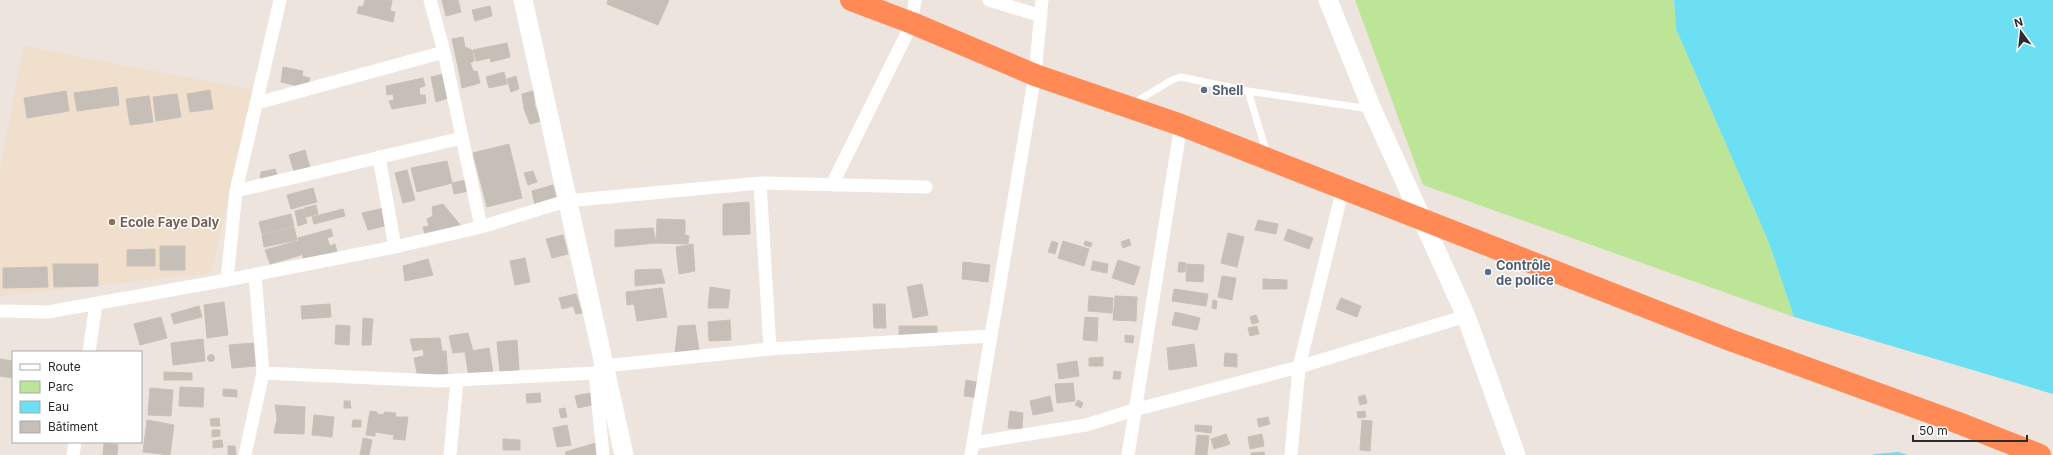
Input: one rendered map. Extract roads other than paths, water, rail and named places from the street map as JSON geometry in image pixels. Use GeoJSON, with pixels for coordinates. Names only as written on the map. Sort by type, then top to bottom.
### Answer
{"type":"FeatureCollection","features":[{"type":"Feature","properties":{"kind":"highway"},"geometry":{"type":"LineString","coordinates":[[851,0],[912,23],[1035,75],[1181,125],[1422,218],[1730,340],[1956,422],[2040,455]]}},
{"type":"Feature","properties":{"kind":"street"},"geometry":{"type":"LineString","coordinates":[[227,280],[236,191],[280,0]]}},
{"type":"Feature","properties":{"kind":"street"},"geometry":{"type":"LineString","coordinates":[[430,0],[444,52],[481,227]]}},
{"type":"Feature","properties":{"kind":"street"},"geometry":{"type":"LineString","coordinates":[[523,0],[566,201],[599,369],[624,455]]}},
{"type":"Feature","properties":{"kind":"street"},"geometry":{"type":"LineString","coordinates":[[832,185],[912,23],[915,0]]}},
{"type":"Feature","properties":{"kind":"street"},"geometry":{"type":"LineString","coordinates":[[989,0],[1041,16]]}},
{"type":"Feature","properties":{"kind":"street"},"geometry":{"type":"LineString","coordinates":[[1042,0],[1035,75],[972,449],[1086,424],[1299,367],[1466,316]]}},
{"type":"Feature","properties":{"kind":"street"},"geometry":{"type":"LineString","coordinates":[[1328,0],[1372,109],[1466,316],[1516,455]]}},
{"type":"Feature","properties":{"kind":"street"},"geometry":{"type":"LineString","coordinates":[[257,103],[444,52]]}},
{"type":"Feature","properties":{"kind":"street"},"geometry":{"type":"LineString","coordinates":[[1128,455],[1134,410],[1181,125]]}},
{"type":"Feature","properties":{"kind":"street"},"geometry":{"type":"LineString","coordinates":[[236,191],[462,138]]}},
{"type":"Feature","properties":{"kind":"street"},"geometry":{"type":"LineString","coordinates":[[379,157],[395,247]]}},
{"type":"Feature","properties":{"kind":"street"},"geometry":{"type":"LineString","coordinates":[[760,182],[770,349]]}},
{"type":"Feature","properties":{"kind":"street"},"geometry":{"type":"LineString","coordinates":[[0,311],[48,312],[227,280],[395,247],[481,227],[566,201],[760,182],[926,187]]}},
{"type":"Feature","properties":{"kind":"street"},"geometry":{"type":"LineString","coordinates":[[1291,455],[1299,367],[1343,188]]}},
{"type":"Feature","properties":{"kind":"street"},"geometry":{"type":"LineString","coordinates":[[245,455],[263,372],[255,274]]}},
{"type":"Feature","properties":{"kind":"street"},"geometry":{"type":"LineString","coordinates":[[89,351],[96,304]]}},
{"type":"Feature","properties":{"kind":"street"},"geometry":{"type":"LineString","coordinates":[[263,372],[457,381],[599,369],[770,349],[991,336]]}},
{"type":"Feature","properties":{"kind":"street"},"geometry":{"type":"LineString","coordinates":[[599,369],[603,455]]}},
{"type":"Feature","properties":{"kind":"street"},"geometry":{"type":"LineString","coordinates":[[450,455],[457,381]]}},
{"type":"Feature","properties":{"kind":"street"},"geometry":{"type":"LineString","coordinates":[[73,455],[75,443]]}},
{"type":"Feature","properties":{"kind":"lane"},"geometry":{"type":"LineString","coordinates":[[1128,107],[1172,80],[1181,77],[1248,91],[1372,109]]}},
{"type":"Feature","properties":{"kind":"lane"},"geometry":{"type":"LineString","coordinates":[[1248,91],[1268,158]]}},
{"type":"Feature","properties":{"kind":"water"},"geometry":{"type":"Polygon","coordinates":[[[1674,0],[2053,0],[2053,394],[1794,317],[1769,243],[1676,29],[1674,0]]]}},
{"type":"Feature","properties":{"kind":"water"},"geometry":{"type":"Polygon","coordinates":[[[1898,452],[1908,455],[1873,455],[1874,454],[1898,452]]]}},
{"type":"Feature","properties":{"kind":"place","name":"Shell"},"geometry":{"type":"Point","coordinates":[1204,90]}},
{"type":"Feature","properties":{"kind":"place","name":"Ecole Faye Daly"},"geometry":{"type":"Point","coordinates":[112,222]}},
{"type":"Feature","properties":{"kind":"place","name":"Contrôle de police"},"geometry":{"type":"Point","coordinates":[1488,272]}}]}
